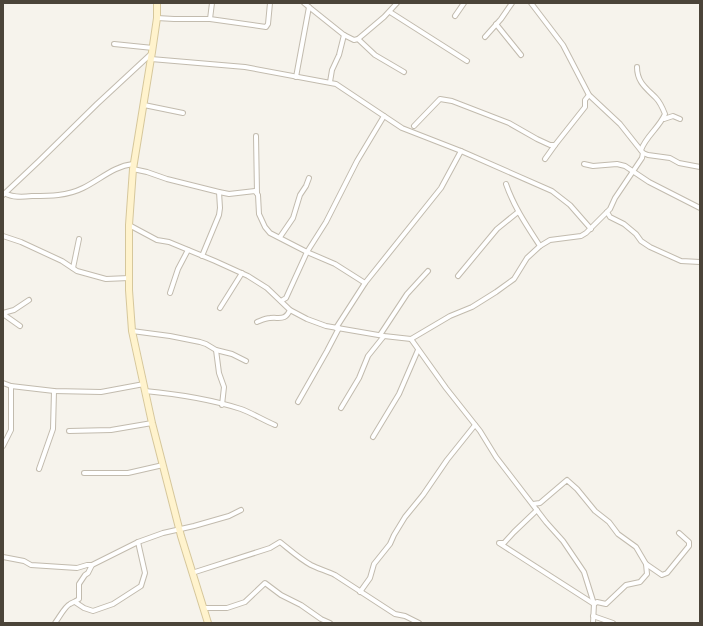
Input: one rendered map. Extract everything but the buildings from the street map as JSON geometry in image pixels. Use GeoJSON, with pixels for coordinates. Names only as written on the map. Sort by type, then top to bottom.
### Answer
{"type":"FeatureCollection","features":[{"type":"Feature","properties":{"kind":"street"},"geometry":{"type":"LineString","coordinates":[[157,3],[157,18],[152,53],[133,166],[129,225],[129,278],[132,331],[152,423],[179,529],[208,623]]}},
{"type":"Feature","properties":{"kind":"street"},"geometry":{"type":"LineString","coordinates":[[210,19],[212,3]]}},
{"type":"Feature","properties":{"kind":"street"},"geometry":{"type":"LineString","coordinates":[[157,18],[210,19],[266,27],[268,24],[270,3]]}},
{"type":"Feature","properties":{"kind":"street"},"geometry":{"type":"LineString","coordinates":[[304,3],[344,35],[354,40],[358,39],[390,12],[397,3]]}},
{"type":"Feature","properties":{"kind":"street"},"geometry":{"type":"LineString","coordinates":[[455,16],[464,3]]}},
{"type":"Feature","properties":{"kind":"street"},"geometry":{"type":"LineString","coordinates":[[485,37],[512,3]]}},
{"type":"Feature","properties":{"kind":"street"},"geometry":{"type":"LineString","coordinates":[[531,3],[563,45],[589,95],[620,124],[642,154],[670,158],[680,163],[700,166]]}},
{"type":"Feature","properties":{"kind":"street"},"geometry":{"type":"LineString","coordinates":[[296,77],[309,7]]}},
{"type":"Feature","properties":{"kind":"street"},"geometry":{"type":"LineString","coordinates":[[390,12],[467,61]]}},
{"type":"Feature","properties":{"kind":"street"},"geometry":{"type":"LineString","coordinates":[[496,24],[521,55]]}},
{"type":"Feature","properties":{"kind":"street"},"geometry":{"type":"LineString","coordinates":[[330,82],[332,70],[339,55],[344,35]]}},
{"type":"Feature","properties":{"kind":"street"},"geometry":{"type":"LineString","coordinates":[[358,39],[375,55],[404,72]]}},
{"type":"Feature","properties":{"kind":"street"},"geometry":{"type":"LineString","coordinates":[[114,44],[152,53],[246,67],[336,84],[402,128],[461,151],[552,192],[570,205],[591,228]]}},
{"type":"Feature","properties":{"kind":"street"},"geometry":{"type":"LineString","coordinates":[[4,194],[152,53]]}},
{"type":"Feature","properties":{"kind":"street"},"geometry":{"type":"LineString","coordinates":[[129,225],[157,240],[169,242],[242,273],[267,288],[290,310],[307,319],[326,326],[382,336],[411,339],[450,316],[472,307],[496,292],[514,279],[527,258],[540,246],[550,240],[581,236],[607,212],[633,173],[642,154],[643,144],[663,119],[665,114],[657,99],[641,83],[638,76],[638,67]]}},
{"type":"Feature","properties":{"kind":"street"},"geometry":{"type":"LineString","coordinates":[[546,159],[555,145],[586,107],[586,100],[589,95]]}},
{"type":"Feature","properties":{"kind":"street"},"geometry":{"type":"LineString","coordinates":[[414,126],[440,99],[452,101],[498,118],[537,139],[550,145],[555,145]]}},
{"type":"Feature","properties":{"kind":"street"},"geometry":{"type":"LineString","coordinates":[[144,105],[183,113]]}},
{"type":"Feature","properties":{"kind":"street"},"geometry":{"type":"LineString","coordinates":[[281,301],[286,298],[307,252],[330,217],[357,161],[384,116]]}},
{"type":"Feature","properties":{"kind":"street"},"geometry":{"type":"LineString","coordinates":[[663,119],[673,116],[680,119]]}},
{"type":"Feature","properties":{"kind":"street"},"geometry":{"type":"LineString","coordinates":[[256,136],[257,193],[259,210],[261,219],[270,233],[307,252],[335,264],[365,283]]}},
{"type":"Feature","properties":{"kind":"street"},"geometry":{"type":"LineString","coordinates":[[298,402],[330,346],[337,328],[365,283],[441,188],[461,151]]}},
{"type":"Feature","properties":{"kind":"street"},"geometry":{"type":"LineString","coordinates":[[584,164],[593,166],[617,164],[624,166],[633,173],[700,208]]}},
{"type":"Feature","properties":{"kind":"street"},"geometry":{"type":"LineString","coordinates":[[4,194],[25,197],[66,194],[84,187],[124,165],[133,166],[174,181],[219,192],[229,194],[255,191],[257,193]]}},
{"type":"Feature","properties":{"kind":"street"},"geometry":{"type":"LineString","coordinates":[[280,237],[293,218],[300,195],[309,178]]}},
{"type":"Feature","properties":{"kind":"street"},"geometry":{"type":"LineString","coordinates":[[506,184],[518,212],[540,246]]}},
{"type":"Feature","properties":{"kind":"street"},"geometry":{"type":"LineString","coordinates":[[202,256],[219,215],[219,192]]}},
{"type":"Feature","properties":{"kind":"street"},"geometry":{"type":"LineString","coordinates":[[458,276],[497,229],[518,212]]}},
{"type":"Feature","properties":{"kind":"street"},"geometry":{"type":"LineString","coordinates":[[607,212],[610,217],[624,224],[636,234],[641,241],[650,247],[681,261],[700,262]]}},
{"type":"Feature","properties":{"kind":"street"},"geometry":{"type":"LineString","coordinates":[[3,236],[21,242],[62,261],[77,271],[106,279],[129,278]]}},
{"type":"Feature","properties":{"kind":"street"},"geometry":{"type":"LineString","coordinates":[[73,268],[79,239]]}},
{"type":"Feature","properties":{"kind":"street"},"geometry":{"type":"LineString","coordinates":[[170,294],[178,269],[188,250]]}},
{"type":"Feature","properties":{"kind":"street"},"geometry":{"type":"LineString","coordinates":[[341,408],[359,378],[368,356],[382,336],[407,294],[428,271]]}},
{"type":"Feature","properties":{"kind":"street"},"geometry":{"type":"LineString","coordinates":[[220,308],[242,273]]}},
{"type":"Feature","properties":{"kind":"street"},"geometry":{"type":"LineString","coordinates":[[3,314],[14,310],[29,300]]}},
{"type":"Feature","properties":{"kind":"street"},"geometry":{"type":"LineString","coordinates":[[257,322],[268,318],[283,318],[287,316],[290,310]]}},
{"type":"Feature","properties":{"kind":"street"},"geometry":{"type":"LineString","coordinates":[[3,314],[20,326]]}},
{"type":"Feature","properties":{"kind":"street"},"geometry":{"type":"LineString","coordinates":[[132,331],[200,342],[216,350],[232,354],[246,362]]}},
{"type":"Feature","properties":{"kind":"street"},"geometry":{"type":"LineString","coordinates":[[411,339],[475,425],[496,457],[546,522],[564,541],[584,572],[594,604],[593,623]]}},
{"type":"Feature","properties":{"kind":"street"},"geometry":{"type":"LineString","coordinates":[[216,350],[218,373],[224,388],[222,405]]}},
{"type":"Feature","properties":{"kind":"street"},"geometry":{"type":"LineString","coordinates":[[373,437],[399,394],[418,350]]}},
{"type":"Feature","properties":{"kind":"street"},"geometry":{"type":"LineString","coordinates":[[3,382],[11,386],[54,391],[101,392],[145,388],[241,409],[275,424]]}},
{"type":"Feature","properties":{"kind":"street"},"geometry":{"type":"LineString","coordinates":[[3,446],[11,430],[11,386]]}},
{"type":"Feature","properties":{"kind":"street"},"geometry":{"type":"LineString","coordinates":[[39,469],[53,429],[54,391]]}},
{"type":"Feature","properties":{"kind":"street"},"geometry":{"type":"LineString","coordinates":[[68,431],[111,430],[152,423]]}},
{"type":"Feature","properties":{"kind":"street"},"geometry":{"type":"LineString","coordinates":[[360,592],[370,578],[374,564],[390,544],[405,517],[475,425]]}},
{"type":"Feature","properties":{"kind":"street"},"geometry":{"type":"LineString","coordinates":[[84,474],[128,472],[163,465]]}},
{"type":"Feature","properties":{"kind":"street"},"geometry":{"type":"LineString","coordinates":[[533,504],[540,503],[567,480],[577,489],[594,511],[609,522],[618,534],[636,547],[646,564],[647,574],[640,582],[626,585],[606,604],[598,602],[594,604],[499,543],[504,543],[537,510]]}},
{"type":"Feature","properties":{"kind":"street"},"geometry":{"type":"LineString","coordinates":[[3,557],[24,561],[31,565],[77,568],[92,565],[138,542],[163,533],[229,516],[241,510]]}},
{"type":"Feature","properties":{"kind":"street"},"geometry":{"type":"LineString","coordinates":[[646,564],[662,575],[667,573],[689,546],[689,542],[680,533]]}},
{"type":"Feature","properties":{"kind":"street"},"geometry":{"type":"LineString","coordinates":[[75,602],[84,608],[93,611],[112,604],[141,586],[145,573],[138,542]]}},
{"type":"Feature","properties":{"kind":"street"},"geometry":{"type":"LineString","coordinates":[[192,573],[270,548],[280,542],[312,565],[325,570],[395,614],[405,616],[419,623]]}},
{"type":"Feature","properties":{"kind":"street"},"geometry":{"type":"LineString","coordinates":[[56,623],[66,606],[79,599],[80,582],[88,573],[92,565]]}},
{"type":"Feature","properties":{"kind":"street"},"geometry":{"type":"LineString","coordinates":[[203,608],[227,608],[245,602],[265,583],[284,597],[297,603],[320,619],[330,623]]}},
{"type":"Feature","properties":{"kind":"street"},"geometry":{"type":"LineString","coordinates":[[593,616],[612,623]]}}]}
